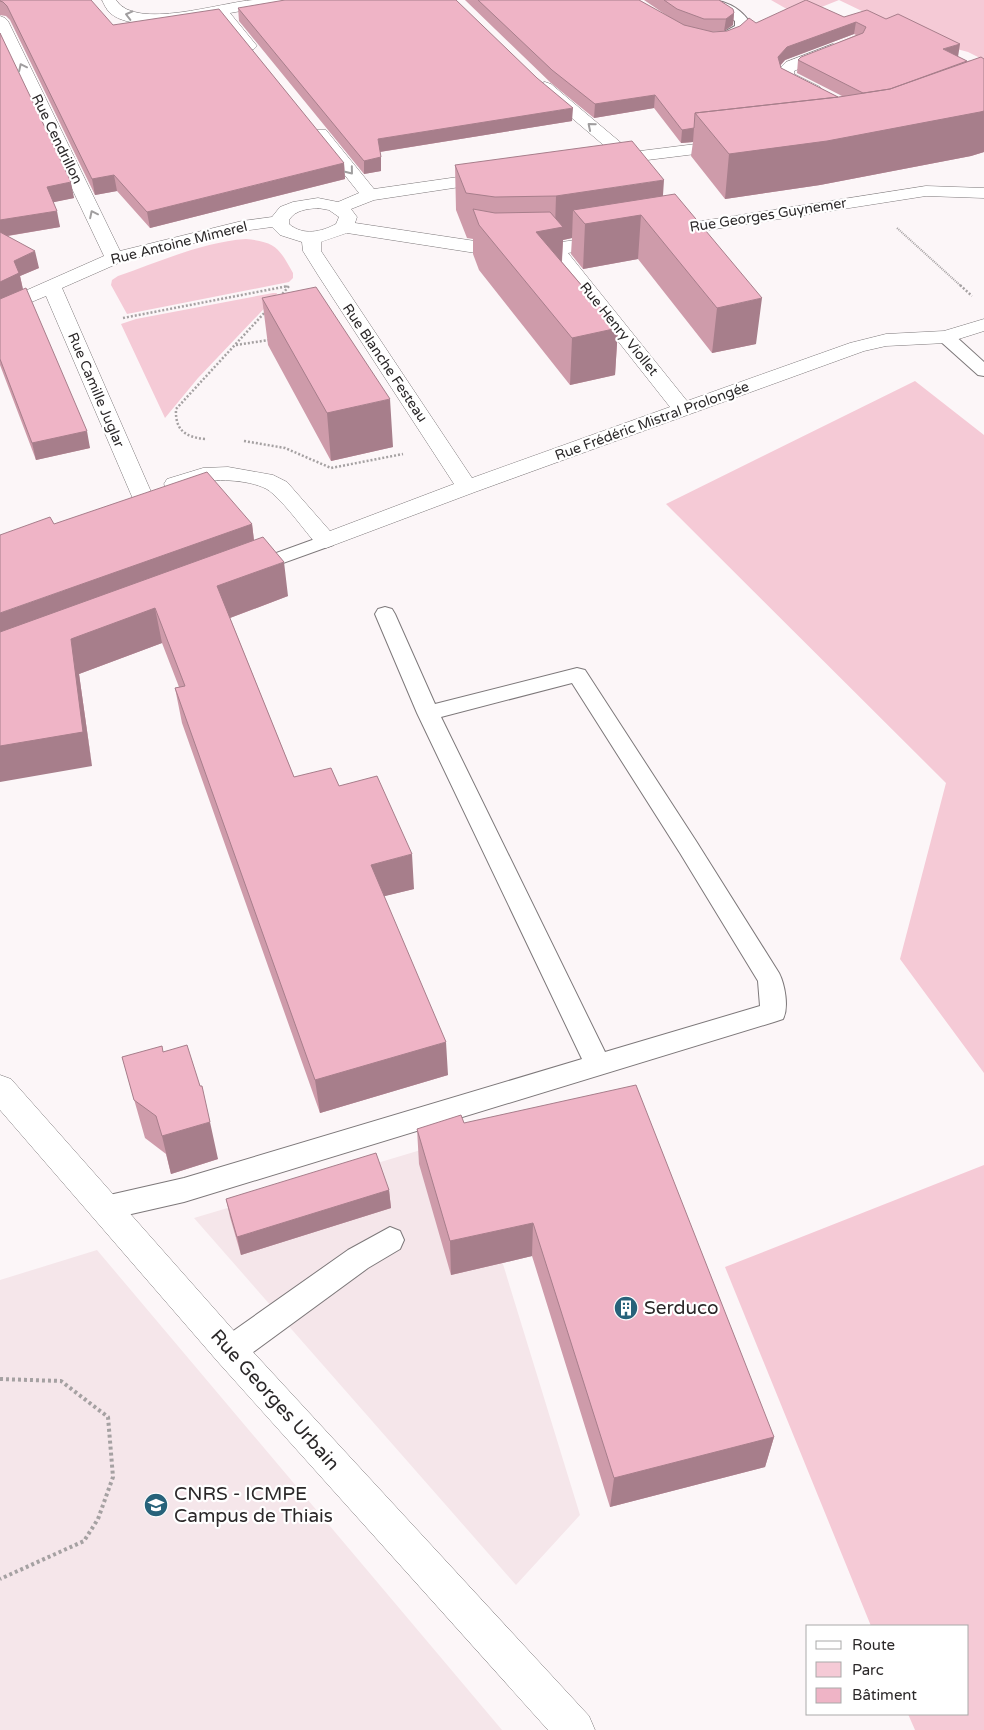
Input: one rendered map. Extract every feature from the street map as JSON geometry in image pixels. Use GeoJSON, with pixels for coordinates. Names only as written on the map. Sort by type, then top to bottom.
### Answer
{"type":"FeatureCollection","features":[{"type":"Feature","properties":{"kind":"street"},"geometry":{"type":"LineString","coordinates":[[109,0],[118,12],[145,18],[168,18],[280,0]]}},
{"type":"Feature","properties":{"kind":"street"},"geometry":{"type":"LineString","coordinates":[[220,10],[258,58]]}},
{"type":"Feature","properties":{"kind":"street","name":"Rue Cendrillon"},"geometry":{"type":"LineString","coordinates":[[0,21],[114,258]]}},
{"type":"Feature","properties":{"kind":"street"},"geometry":{"type":"LineString","coordinates":[[829,98],[786,76],[786,70],[792,65],[847,44]]}},
{"type":"Feature","properties":{"kind":"street"},"geometry":{"type":"LineString","coordinates":[[530,74],[628,157]]}},
{"type":"Feature","properties":{"kind":"street"},"geometry":{"type":"LineString","coordinates":[[308,119],[370,195]]}},
{"type":"Feature","properties":{"kind":"street"},"geometry":{"type":"LineString","coordinates":[[590,162],[745,143]]}},
{"type":"Feature","properties":{"kind":"street"},"geometry":{"type":"LineString","coordinates":[[338,208],[370,195],[513,174]]}},
{"type":"Feature","properties":{"kind":"street","name":"Rue Georges Guynemer"},"geometry":{"type":"LineString","coordinates":[[652,234],[864,199],[926,191],[984,193]]}},
{"type":"Feature","properties":{"kind":"street"},"geometry":{"type":"LineString","coordinates":[[344,227],[348,217],[338,208],[318,203],[301,205],[287,210],[278,221],[280,226],[291,234],[311,237],[330,234],[344,227],[495,250],[555,249],[623,238]]}},
{"type":"Feature","properties":{"kind":"street","name":"Rue Antoine Mimerel"},"geometry":{"type":"LineString","coordinates":[[0,309],[114,258],[242,226],[278,221]]}},
{"type":"Feature","properties":{"kind":"street","name":"Rue Blanche Festeau"},"geometry":{"type":"LineString","coordinates":[[311,237],[312,251],[327,276],[467,487]]}},
{"type":"Feature","properties":{"kind":"street","name":"Rue Henry Viollet"},"geometry":{"type":"LineString","coordinates":[[555,249],[684,409]]}},
{"type":"Feature","properties":{"kind":"street","name":"Rue Camille Juglar"},"geometry":{"type":"LineString","coordinates":[[51,286],[131,498],[203,475],[228,474],[265,480],[279,487],[326,541]]}},
{"type":"Feature","properties":{"kind":"street","name":"Rue Frédéric Mistral Prolongée"},"geometry":{"type":"LineString","coordinates":[[326,541],[467,487],[857,347],[886,340],[946,336],[984,325]]}},
{"type":"Feature","properties":{"kind":"street","name":"Rue Georges Urbain"},"geometry":{"type":"LineString","coordinates":[[0,1088],[230,1350],[575,1730]]}},
{"type":"Feature","properties":{"kind":"lane"},"geometry":{"type":"LineString","coordinates":[[700,36],[726,36],[737,32],[742,27],[742,21],[738,16],[713,0]]}},
{"type":"Feature","properties":{"kind":"lane"},"geometry":{"type":"LineString","coordinates":[[946,336],[984,371]]}},
{"type":"Feature","properties":{"kind":"lane"},"geometry":{"type":"LineString","coordinates":[[233,575],[326,541]]}},
{"type":"Feature","properties":{"kind":"lane"},"geometry":{"type":"LineString","coordinates":[[384,614],[428,713],[599,1066]]}},
{"type":"Feature","properties":{"kind":"lane"},"geometry":{"type":"LineString","coordinates":[[105,1208],[184,1190],[774,1012],[770,980],[688,847],[577,675],[428,713]]}},
{"type":"Feature","properties":{"kind":"lane"},"geometry":{"type":"LineString","coordinates":[[230,1350],[358,1259],[390,1240]]}},
{"type":"Feature","properties":{"kind":"path"},"geometry":{"type":"LineString","coordinates":[[864,199],[977,300]]}},
{"type":"Feature","properties":{"kind":"path"},"geometry":{"type":"LineString","coordinates":[[123,318],[296,284]]}},
{"type":"Feature","properties":{"kind":"path"},"geometry":{"type":"LineString","coordinates":[[276,301],[289,286]]}},
{"type":"Feature","properties":{"kind":"path"},"geometry":{"type":"LineString","coordinates":[[209,440],[192,438],[183,433],[178,426],[176,409],[269,308]]}},
{"type":"Feature","properties":{"kind":"path"},"geometry":{"type":"LineString","coordinates":[[235,345],[277,339]]}},
{"type":"Feature","properties":{"kind":"path"},"geometry":{"type":"LineString","coordinates":[[241,441],[257,442],[285,448],[331,468],[408,452]]}},
{"type":"Feature","properties":{"kind":"path"},"geometry":{"type":"LineString","coordinates":[[0,1379],[61,1381],[108,1417],[113,1477],[98,1519],[84,1541],[0,1579]]}},
{"type":"Feature","properties":{"kind":"shaded area"},"geometry":{"type":"Polygon","coordinates":[[[464,1137],[580,1515],[516,1585],[194,1218],[464,1137]]]}},
{"type":"Feature","properties":{"kind":"shaded area","name":"CNRS - ICMPE Campus de Thiais"},"geometry":{"type":"Polygon","coordinates":[[[97,1250],[502,1730],[0,1730],[0,1280],[97,1250]]]}},
{"type":"Feature","properties":{"kind":"green space"},"geometry":{"type":"Polygon","coordinates":[[[771,0],[839,0],[799,16],[771,0]]]}},
{"type":"Feature","properties":{"kind":"green space"},"geometry":{"type":"Polygon","coordinates":[[[839,0],[984,0],[984,60],[968,52],[920,39],[839,0]]]}},
{"type":"Feature","properties":{"kind":"green space"},"geometry":{"type":"Polygon","coordinates":[[[246,239],[264,242],[276,248],[288,264],[293,273],[293,278],[289,282],[127,314],[111,285],[112,280],[118,276],[181,253],[213,244],[246,239]]]}},
{"type":"Feature","properties":{"kind":"green space"},"geometry":{"type":"Polygon","coordinates":[[[277,293],[276,296],[198,378],[165,418],[121,324],[136,319],[277,293]]]}},
{"type":"Feature","properties":{"kind":"green space"},"geometry":{"type":"Polygon","coordinates":[[[915,381],[984,435],[984,1073],[900,959],[946,783],[666,504],[915,381]]]}},
{"type":"Feature","properties":{"kind":"green space"},"geometry":{"type":"Polygon","coordinates":[[[984,1165],[984,1730],[915,1730],[908,1715],[969,1715],[969,1625],[871,1625],[725,1267],[984,1165]]]}},
{"type":"Feature","properties":{"kind":"building"},"geometry":{"type":"Polygon","coordinates":[[[0,0],[91,0],[113,25],[219,9],[344,163],[147,212],[114,175],[92,179],[7,6],[0,0]]]}},
{"type":"Feature","properties":{"kind":"building"},"geometry":{"type":"Polygon","coordinates":[[[285,0],[456,0],[537,78],[573,108],[378,139],[381,157],[364,161],[238,8],[285,0]]]}},
{"type":"Feature","properties":{"kind":"building"},"geometry":{"type":"Polygon","coordinates":[[[478,0],[639,0],[684,25],[713,32],[727,31],[740,26],[749,18],[756,23],[806,0],[844,17],[867,10],[886,19],[898,14],[960,44],[943,49],[967,61],[890,89],[863,93],[798,60],[801,57],[863,33],[866,27],[856,22],[787,47],[778,57],[781,68],[838,97],[695,113],[694,128],[682,130],[655,95],[595,104],[552,70],[478,0]]]}},
{"type":"Feature","properties":{"kind":"building"},"geometry":{"type":"Polygon","coordinates":[[[664,0],[719,0],[733,9],[734,13],[726,19],[704,19],[677,9],[664,0]]]}},
{"type":"Feature","properties":{"kind":"building"},"geometry":{"type":"Polygon","coordinates":[[[0,33],[71,182],[47,187],[57,211],[0,220],[0,33]]]}},
{"type":"Feature","properties":{"kind":"building"},"geometry":{"type":"Polygon","coordinates":[[[981,57],[984,59],[984,111],[980,112],[827,141],[729,154],[695,113],[839,97],[890,89],[981,57]]]}},
{"type":"Feature","properties":{"kind":"building"},"geometry":{"type":"Polygon","coordinates":[[[632,141],[664,180],[556,196],[495,197],[466,193],[455,165],[632,141]]]}},
{"type":"Feature","properties":{"kind":"building"},"geometry":{"type":"Polygon","coordinates":[[[675,194],[762,298],[717,308],[641,215],[585,224],[573,210],[675,194]]]}},
{"type":"Feature","properties":{"kind":"building"},"geometry":{"type":"Polygon","coordinates":[[[473,209],[495,213],[550,212],[563,227],[536,232],[618,328],[572,338],[479,225],[473,209]]]}},
{"type":"Feature","properties":{"kind":"building"},"geometry":{"type":"Polygon","coordinates":[[[0,232],[35,251],[14,261],[19,273],[0,282],[0,232]]]}},
{"type":"Feature","properties":{"kind":"building"},"geometry":{"type":"Polygon","coordinates":[[[316,287],[390,399],[327,413],[262,298],[316,287]]]}},
{"type":"Feature","properties":{"kind":"building"},"geometry":{"type":"Polygon","coordinates":[[[26,288],[87,431],[32,443],[0,359],[0,299],[26,288]]]}},
{"type":"Feature","properties":{"kind":"building"},"geometry":{"type":"Polygon","coordinates":[[[207,472],[252,524],[0,613],[0,535],[50,517],[54,524],[207,472]]]}},
{"type":"Feature","properties":{"kind":"building"},"geometry":{"type":"Polygon","coordinates":[[[263,537],[284,562],[217,586],[294,777],[331,768],[339,786],[377,776],[412,854],[371,865],[446,1042],[315,1080],[175,688],[185,686],[155,608],[71,639],[83,732],[0,746],[0,632],[263,537]]]}},
{"type":"Feature","properties":{"kind":"building"},"geometry":{"type":"Polygon","coordinates":[[[187,1045],[200,1086],[202,1086],[210,1122],[162,1136],[156,1116],[134,1100],[122,1057],[162,1046],[163,1052],[187,1045]]]}},
{"type":"Feature","properties":{"kind":"building","name":"Serduco"},"geometry":{"type":"Polygon","coordinates":[[[636,1085],[774,1437],[614,1478],[533,1223],[450,1241],[417,1129],[461,1115],[464,1123],[636,1085]]]}},
{"type":"Feature","properties":{"kind":"building"},"geometry":{"type":"Polygon","coordinates":[[[376,1153],[389,1190],[237,1237],[226,1199],[376,1153]]]}},
{"type":"Feature","properties":{"kind":"place","name":"Serduco"},"geometry":{"type":"Point","coordinates":[626,1308]}},
{"type":"Feature","properties":{"kind":"place","name":"CNRS - ICMPE Campus de Thiais"},"geometry":{"type":"Point","coordinates":[156,1505]}}]}
